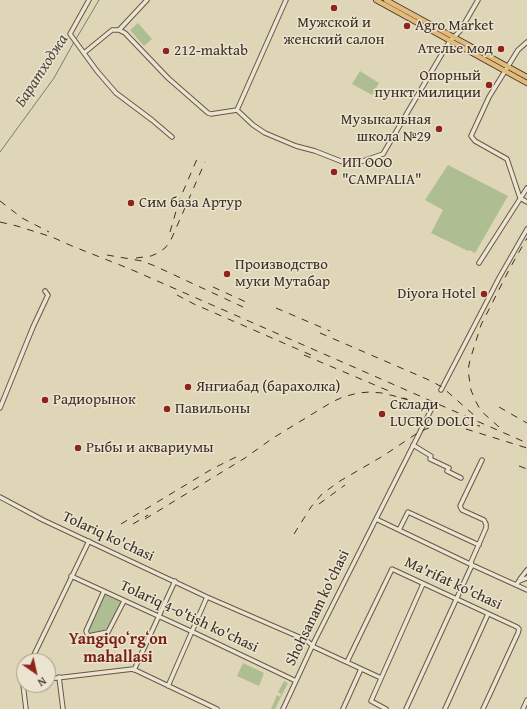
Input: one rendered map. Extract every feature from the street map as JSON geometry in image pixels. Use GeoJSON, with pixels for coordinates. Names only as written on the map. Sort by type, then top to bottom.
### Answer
{"type":"FeatureCollection","features":[{"type":"Feature","properties":{"kind":"main road"},"geometry":{"type":"LineString","coordinates":[[376,0],[452,39]]}},
{"type":"Feature","properties":{"kind":"main road"},"geometry":{"type":"LineString","coordinates":[[386,0],[506,69],[527,83]]}},
{"type":"Feature","properties":{"kind":"main road"},"geometry":{"type":"LineString","coordinates":[[506,69],[527,77]]}},
{"type":"Feature","properties":{"kind":"street"},"geometry":{"type":"LineString","coordinates":[[89,0],[70,33],[104,80],[116,93],[172,137]]}},
{"type":"Feature","properties":{"kind":"street"},"geometry":{"type":"LineString","coordinates":[[118,30],[147,0]]}},
{"type":"Feature","properties":{"kind":"street"},"geometry":{"type":"LineString","coordinates":[[237,110],[286,0]]}},
{"type":"Feature","properties":{"kind":"street"},"geometry":{"type":"LineString","coordinates":[[237,110],[253,125],[265,133],[296,146],[315,151],[343,162],[357,162],[383,154],[452,39],[460,31],[478,0]]}},
{"type":"Feature","properties":{"kind":"street"},"geometry":{"type":"LineString","coordinates":[[84,53],[112,30],[118,30],[125,33],[168,78],[208,113],[211,114],[237,110]]}},
{"type":"Feature","properties":{"kind":"street"},"geometry":{"type":"LineString","coordinates":[[527,42],[518,50],[489,97],[471,136],[475,141],[507,159],[520,198],[527,202]]}},
{"type":"Feature","properties":{"kind":"street"},"geometry":{"type":"LineString","coordinates":[[479,263],[527,188]]}},
{"type":"Feature","properties":{"kind":"street"},"geometry":{"type":"LineString","coordinates":[[441,390],[499,278],[527,229]]}},
{"type":"Feature","properties":{"kind":"street"},"geometry":{"type":"LineString","coordinates":[[0,408],[48,295],[45,291]]}},
{"type":"Feature","properties":{"kind":"street","name":"Shohsanam ko'chasi"},"geometry":{"type":"LineString","coordinates":[[283,709],[312,646],[432,408]]}},
{"type":"Feature","properties":{"kind":"street"},"geometry":{"type":"LineString","coordinates":[[413,444],[431,456],[430,459],[449,468],[447,471],[460,478]]}},
{"type":"Feature","properties":{"kind":"street"},"geometry":{"type":"LineString","coordinates":[[406,709],[472,566],[471,562],[486,524],[482,519],[462,510],[460,506],[482,460]]}},
{"type":"Feature","properties":{"kind":"street","name":"Tolariq ko'chasi"},"geometry":{"type":"LineString","coordinates":[[0,497],[43,520],[208,597],[306,640],[312,646],[381,678]]}},
{"type":"Feature","properties":{"kind":"street"},"geometry":{"type":"LineString","coordinates":[[399,530],[408,512],[479,545]]}},
{"type":"Feature","properties":{"kind":"street"},"geometry":{"type":"LineString","coordinates":[[376,519],[472,566],[527,590]]}},
{"type":"Feature","properties":{"kind":"street"},"geometry":{"type":"LineString","coordinates":[[35,653],[89,541]]}},
{"type":"Feature","properties":{"kind":"street","name":"Ma'rifat ko'chasi"},"geometry":{"type":"LineString","coordinates":[[347,662],[391,569],[517,627],[519,630],[483,709]]}},
{"type":"Feature","properties":{"kind":"street"},"geometry":{"type":"LineString","coordinates":[[516,585],[527,570]]}},
{"type":"Feature","properties":{"kind":"street","name":"Tolariq 4-o'tish ko'chasi"},"geometry":{"type":"LineString","coordinates":[[71,576],[296,680]]}},
{"type":"Feature","properties":{"kind":"street"},"geometry":{"type":"LineString","coordinates":[[519,581],[527,578]]}},
{"type":"Feature","properties":{"kind":"street"},"geometry":{"type":"LineString","coordinates":[[134,670],[175,581]]}},
{"type":"Feature","properties":{"kind":"street"},"geometry":{"type":"LineString","coordinates":[[386,709],[370,701],[423,584]]}},
{"type":"Feature","properties":{"kind":"street"},"geometry":{"type":"LineString","coordinates":[[104,591],[86,631],[88,636],[108,632],[124,601]]}},
{"type":"Feature","properties":{"kind":"street"},"geometry":{"type":"LineString","coordinates":[[168,686],[208,597]]}},
{"type":"Feature","properties":{"kind":"street"},"geometry":{"type":"LineString","coordinates":[[445,709],[488,614]]}},
{"type":"Feature","properties":{"kind":"street"},"geometry":{"type":"LineString","coordinates":[[343,709],[361,669]]}},
{"type":"Feature","properties":{"kind":"street"},"geometry":{"type":"LineString","coordinates":[[56,678],[134,670],[217,709]]}},
{"type":"Feature","properties":{"kind":"street"},"geometry":{"type":"LineString","coordinates":[[59,677],[64,709]]}},
{"type":"Feature","properties":{"kind":"street"},"geometry":{"type":"LineString","coordinates":[[25,693],[26,709]]}},
{"type":"Feature","properties":{"kind":"street"},"geometry":{"type":"LineString","coordinates":[[523,709],[527,700]]}},
{"type":"Feature","properties":{"kind":"green space"},"geometry":{"type":"Polygon","coordinates":[[[138,23],[152,39],[144,46],[130,30],[138,23]]]}},
{"type":"Feature","properties":{"kind":"green space"},"geometry":{"type":"Polygon","coordinates":[[[360,71],[379,83],[372,95],[352,84],[360,71]]]}},
{"type":"Feature","properties":{"kind":"green space"},"geometry":{"type":"Polygon","coordinates":[[[448,165],[508,196],[475,253],[431,233],[443,210],[425,200],[448,165]]]}},
{"type":"Feature","properties":{"kind":"green space"},"geometry":{"type":"Polygon","coordinates":[[[105,594],[121,602],[108,629],[91,633],[88,631],[105,594]]]}},
{"type":"Feature","properties":{"kind":"green space"},"geometry":{"type":"Polygon","coordinates":[[[243,663],[264,673],[259,686],[237,676],[243,663]]]}},
{"type":"Feature","properties":{"kind":"green space"},"geometry":{"type":"Polygon","coordinates":[[[284,681],[288,683],[275,709],[271,709],[277,695],[280,697],[281,694],[278,692],[284,681]]]}},
{"type":"Feature","properties":{"kind":"waterway","name":"Баратходжа"},"geometry":{"type":"LineString","coordinates":[[76,39],[99,0]]}},
{"type":"Feature","properties":{"kind":"waterway","name":"Баратходжа"},"geometry":{"type":"LineString","coordinates":[[0,152],[54,78],[74,42]]}},
{"type":"Feature","properties":{"kind":"railway"},"geometry":{"type":"LineString","coordinates":[[170,232],[179,201],[197,159]]}},
{"type":"Feature","properties":{"kind":"railway"},"geometry":{"type":"LineString","coordinates":[[136,258],[151,256],[158,253],[170,242],[205,162]]}},
{"type":"Feature","properties":{"kind":"railway"},"geometry":{"type":"LineString","coordinates":[[0,201],[22,218],[49,232]]}},
{"type":"Feature","properties":{"kind":"railway"},"geometry":{"type":"LineString","coordinates":[[0,222],[52,237],[130,269],[527,443]]}},
{"type":"Feature","properties":{"kind":"railway"},"geometry":{"type":"LineString","coordinates":[[499,427],[481,411],[475,400],[471,390],[468,370],[481,325],[527,238]]}},
{"type":"Feature","properties":{"kind":"railway"},"geometry":{"type":"LineString","coordinates":[[107,255],[142,261],[243,307]]}},
{"type":"Feature","properties":{"kind":"railway"},"geometry":{"type":"LineString","coordinates":[[213,287],[246,302]]}},
{"type":"Feature","properties":{"kind":"railway"},"geometry":{"type":"LineString","coordinates":[[177,295],[194,304],[311,355]]}},
{"type":"Feature","properties":{"kind":"railway"},"geometry":{"type":"LineString","coordinates":[[276,308],[330,331]]}},
{"type":"Feature","properties":{"kind":"railway"},"geometry":{"type":"LineString","coordinates":[[320,333],[429,380],[442,387],[475,416]]}},
{"type":"Feature","properties":{"kind":"railway"},"geometry":{"type":"LineString","coordinates":[[304,355],[389,391]]}},
{"type":"Feature","properties":{"kind":"railway"},"geometry":{"type":"LineString","coordinates":[[145,519],[245,458],[273,438],[332,402],[358,393],[370,392],[382,393],[407,399]]}},
{"type":"Feature","properties":{"kind":"railway"},"geometry":{"type":"LineString","coordinates":[[401,398],[428,405]]}},
{"type":"Feature","properties":{"kind":"railway"},"geometry":{"type":"LineString","coordinates":[[499,407],[527,423]]}},
{"type":"Feature","properties":{"kind":"railway"},"geometry":{"type":"LineString","coordinates":[[294,534],[311,507],[322,494],[340,481],[383,456],[419,432],[431,427],[449,423],[480,426]]}},
{"type":"Feature","properties":{"kind":"railway"},"geometry":{"type":"LineString","coordinates":[[466,429],[527,448]]}},
{"type":"Feature","properties":{"kind":"railway"},"geometry":{"type":"LineString","coordinates":[[121,524],[212,469],[240,455]]}},
{"type":"Feature","properties":{"kind":"railway"},"geometry":{"type":"LineString","coordinates":[[519,466],[527,469]]}},
{"type":"Feature","properties":{"kind":"railway"},"geometry":{"type":"LineString","coordinates":[[319,504],[345,485]]}},
{"type":"Feature","properties":{"kind":"railway"},"geometry":{"type":"LineString","coordinates":[[133,524],[148,515]]}},
{"type":"Feature","properties":{"kind":"place","name":"Мужской и женский салон"},"geometry":{"type":"Point","coordinates":[334,8]}},
{"type":"Feature","properties":{"kind":"place","name":"Agro Market"},"geometry":{"type":"Point","coordinates":[407,26]}},
{"type":"Feature","properties":{"kind":"place","name":"Ателье мод"},"geometry":{"type":"Point","coordinates":[501,49]}},
{"type":"Feature","properties":{"kind":"place","name":"212-maktab"},"geometry":{"type":"Point","coordinates":[166,51]}},
{"type":"Feature","properties":{"kind":"place","name":"Опорный пункт милиции"},"geometry":{"type":"Point","coordinates":[489,85]}},
{"type":"Feature","properties":{"kind":"place","name":"Музыкальная школа №29"},"geometry":{"type":"Point","coordinates":[439,129]}},
{"type":"Feature","properties":{"kind":"place","name":"ИП ООО \"CAMPALIA\""},"geometry":{"type":"Point","coordinates":[334,172]}},
{"type":"Feature","properties":{"kind":"place","name":"Сим база Артур"},"geometry":{"type":"Point","coordinates":[131,203]}},
{"type":"Feature","properties":{"kind":"place","name":"Производство муки Мутабар"},"geometry":{"type":"Point","coordinates":[227,274]}},
{"type":"Feature","properties":{"kind":"place","name":"Diyora Hotel"},"geometry":{"type":"Point","coordinates":[484,294]}},
{"type":"Feature","properties":{"kind":"place","name":"Янгиабад (барахолка)"},"geometry":{"type":"Point","coordinates":[188,387]}},
{"type":"Feature","properties":{"kind":"place","name":"Радиорынок"},"geometry":{"type":"Point","coordinates":[45,400]}},
{"type":"Feature","properties":{"kind":"place","name":"Павильоны"},"geometry":{"type":"Point","coordinates":[167,409]}},
{"type":"Feature","properties":{"kind":"place","name":"Склади LUCRO DOLCI"},"geometry":{"type":"Point","coordinates":[382,414]}},
{"type":"Feature","properties":{"kind":"place","name":"Рыбы и аквариумы"},"geometry":{"type":"Point","coordinates":[78,448]}},
{"type":"Feature","properties":{"kind":"district","name":"Yangiqoʻrgʻon mahallasi"},"geometry":{"type":"Point","coordinates":[118,649]}}]}
